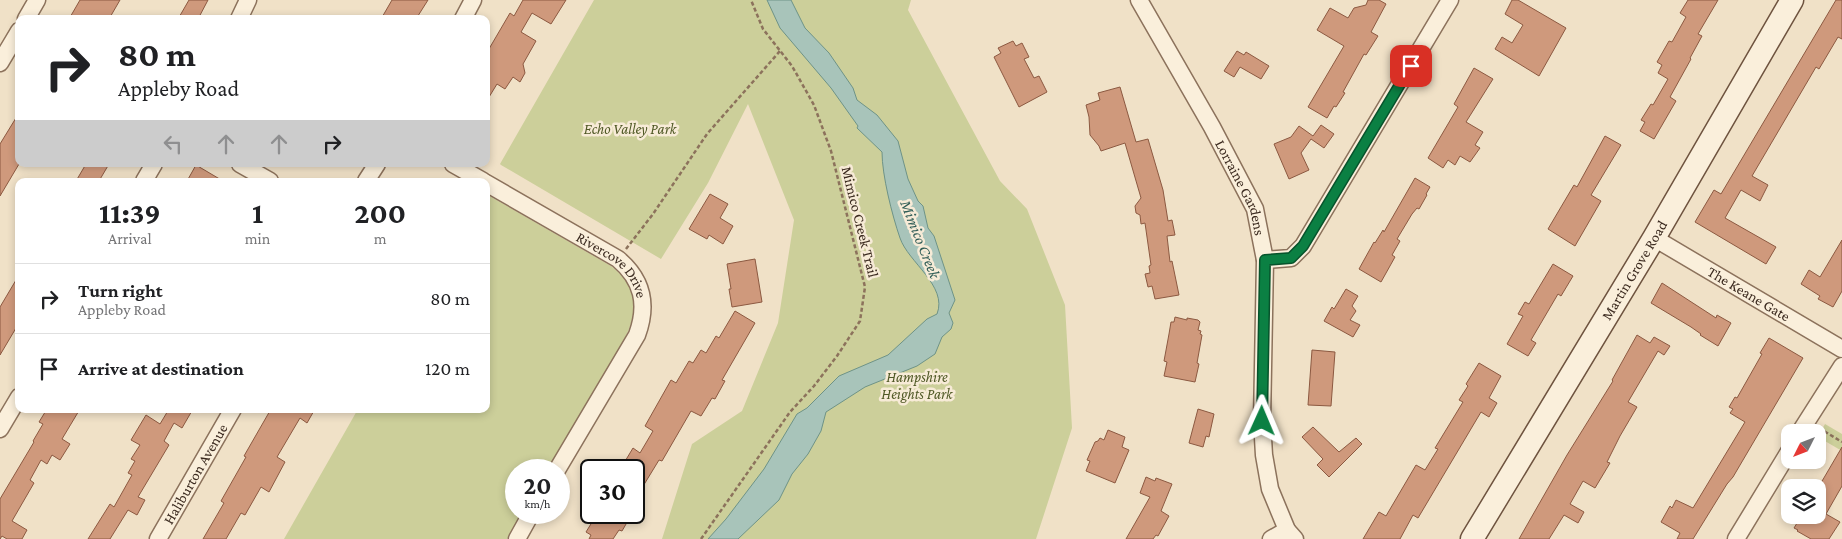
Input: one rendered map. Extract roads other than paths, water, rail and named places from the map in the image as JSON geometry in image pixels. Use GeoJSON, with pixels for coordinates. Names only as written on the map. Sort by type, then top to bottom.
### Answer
{"type":"FeatureCollection","features":[{"type":"Feature","properties":{"kind":"main road","name":"Martin Grove Road"},"geometry":{"type":"LineString","coordinates":[[1472,539],[1654,238],[1792,0]]}},
{"type":"Feature","properties":{"kind":"street"},"geometry":{"type":"LineString","coordinates":[[28,15],[37,0]]}},
{"type":"Feature","properties":{"kind":"street"},"geometry":{"type":"LineString","coordinates":[[241,15],[248,0]]}},
{"type":"Feature","properties":{"kind":"street"},"geometry":{"type":"LineString","coordinates":[[465,15],[473,0]]}},
{"type":"Feature","properties":{"kind":"street","name":"Lorraine Gardens"},"geometry":{"type":"LineString","coordinates":[[1139,0],[1212,127],[1255,209],[1265,260],[1262,421],[1264,455],[1270,489],[1290,535]]}},
{"type":"Feature","properties":{"kind":"street"},"geometry":{"type":"LineString","coordinates":[[1265,260],[1291,258],[1303,246],[1450,0]]}},
{"type":"Feature","properties":{"kind":"street"},"geometry":{"type":"LineString","coordinates":[[0,63],[15,38]]}},
{"type":"Feature","properties":{"kind":"street"},"geometry":{"type":"LineString","coordinates":[[146,178],[152,167]]}},
{"type":"Feature","properties":{"kind":"street"},"geometry":{"type":"LineString","coordinates":[[245,167],[265,178]]}},
{"type":"Feature","properties":{"kind":"street"},"geometry":{"type":"LineString","coordinates":[[368,178],[376,167]]}},
{"type":"Feature","properties":{"kind":"street","name":"Rivercove Drive"},"geometry":{"type":"LineString","coordinates":[[458,167],[478,178]]}},
{"type":"Feature","properties":{"kind":"street","name":"Rivercove Drive"},"geometry":{"type":"LineString","coordinates":[[490,185],[618,259],[628,267],[639,286],[643,308],[637,335],[564,459]]}},
{"type":"Feature","properties":{"kind":"street","name":"The Keane Gate"},"geometry":{"type":"LineString","coordinates":[[1654,238],[1842,349]]}},
{"type":"Feature","properties":{"kind":"street"},"geometry":{"type":"LineString","coordinates":[[1806,424],[1842,366]]}},
{"type":"Feature","properties":{"kind":"street"},"geometry":{"type":"LineString","coordinates":[[0,430],[15,404]]}},
{"type":"Feature","properties":{"kind":"street","name":"Haliburton Avenue"},"geometry":{"type":"LineString","coordinates":[[158,539],[231,413]]}},
{"type":"Feature","properties":{"kind":"street"},"geometry":{"type":"LineString","coordinates":[[1736,539],[1781,465]]}},
{"type":"Feature","properties":{"kind":"street"},"geometry":{"type":"LineString","coordinates":[[516,539],[525,524]]}},
{"type":"Feature","properties":{"kind":"street"},"geometry":{"type":"LineString","coordinates":[[1271,539],[1290,535]]}},
{"type":"Feature","properties":{"kind":"water","name":"Mimico Creek"},"geometry":{"type":"Polygon","coordinates":[[[767,0],[791,0],[805,28],[829,53],[853,88],[857,100],[877,115],[898,141],[908,179],[918,201],[923,206],[928,228],[934,236],[955,300],[949,313],[953,323],[951,329],[942,337],[935,354],[917,366],[865,387],[826,412],[821,431],[808,454],[792,474],[779,500],[738,539],[708,539],[726,519],[764,469],[797,414],[807,408],[839,376],[888,355],[927,319],[937,314],[939,304],[932,284],[904,247],[900,238],[888,195],[882,152],[857,128],[858,126],[831,88],[780,28],[767,0]]]}},
{"type":"Feature","properties":{"kind":"park label","name":"Echo Valley Park"},"geometry":{"type":"Point","coordinates":[630,129]}},
{"type":"Feature","properties":{"kind":"park label","name":"Hampshire Heights Park"},"geometry":{"type":"Point","coordinates":[917,386]}}]}
